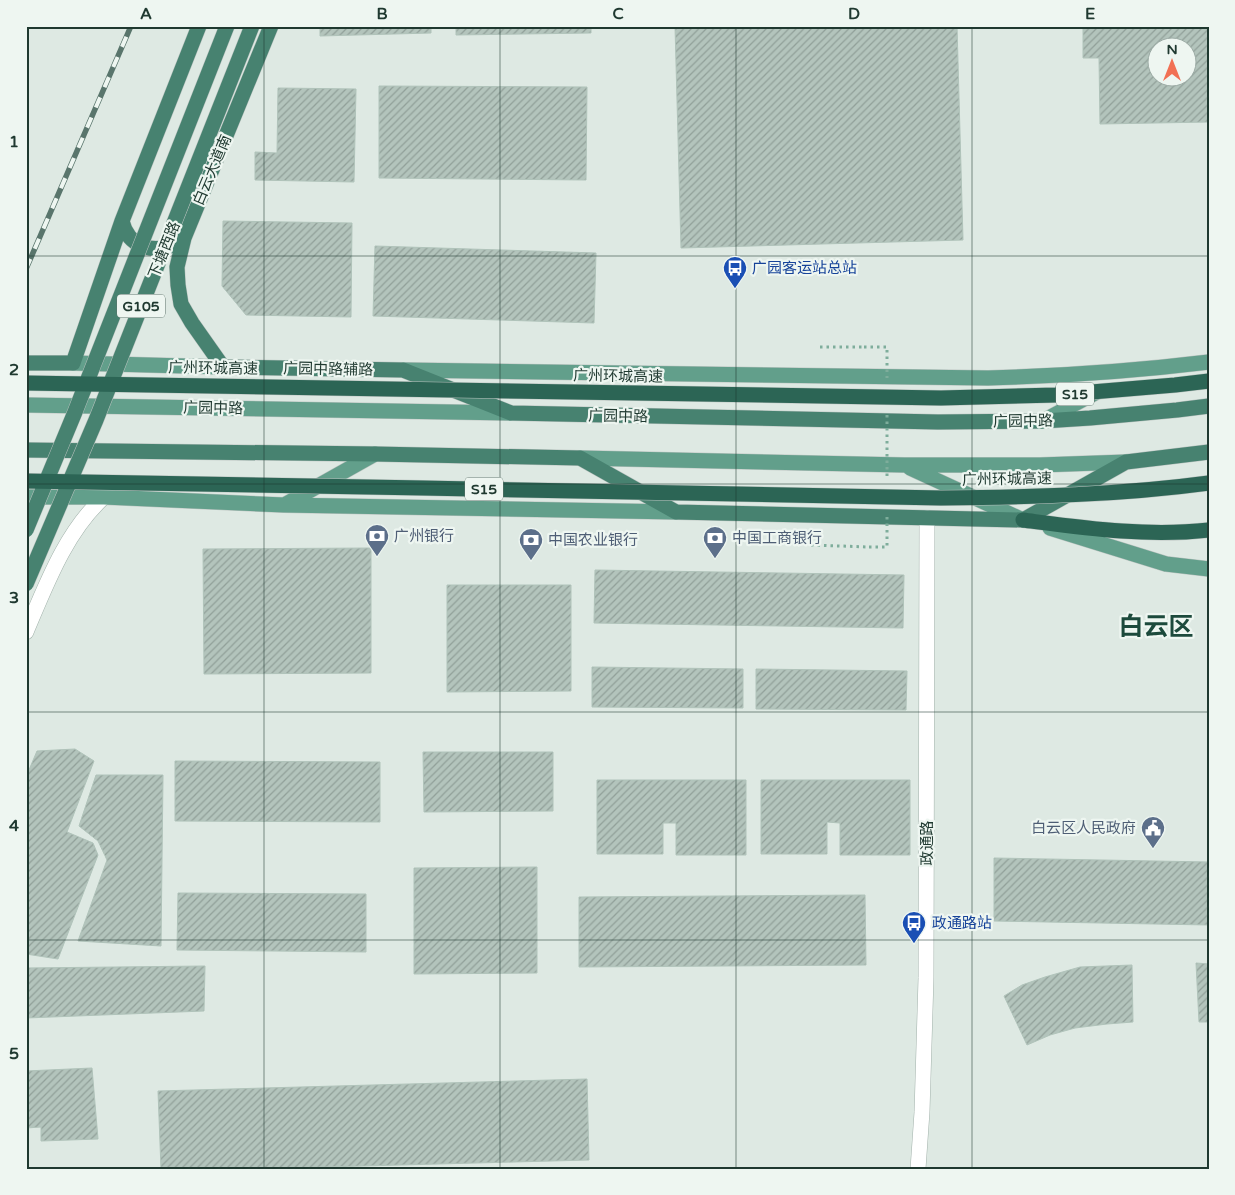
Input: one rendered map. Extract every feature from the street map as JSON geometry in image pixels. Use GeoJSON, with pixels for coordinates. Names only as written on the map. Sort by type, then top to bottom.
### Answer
{"type":"FeatureCollection","features":[{"type":"Feature","properties":{"kind":"highway"},"geometry":{"type":"LineString","coordinates":[[26,363],[72,363],[122,222],[199,26]]}},
{"type":"Feature","properties":{"kind":"highway","name":"下塘西路"},"geometry":{"type":"LineString","coordinates":[[26,530],[79,403],[227,26]]}},
{"type":"Feature","properties":{"kind":"highway","name":"下塘西路"},"geometry":{"type":"LineString","coordinates":[[26,584],[96,420],[252,26]]}},
{"type":"Feature","properties":{"kind":"highway","name":"白云大道南"},"geometry":{"type":"LineString","coordinates":[[223,367],[181,304],[177,266],[184,238],[271,26]]}},
{"type":"Feature","properties":{"kind":"highway"},"geometry":{"type":"LineString","coordinates":[[122,222],[127,235],[146,248],[154,249],[171,246],[184,238]]}},
{"type":"Feature","properties":{"kind":"highway","name":"广园中路辅路"},"geometry":{"type":"LineString","coordinates":[[223,367],[403,370]]}},
{"type":"Feature","properties":{"kind":"highway"},"geometry":{"type":"LineString","coordinates":[[403,370],[511,413]]}},
{"type":"Feature","properties":{"kind":"highway","name":"广州环城高速"},"geometry":{"type":"LineString","coordinates":[[26,383],[940,398],[1056,396],[1209,381]]}},
{"type":"Feature","properties":{"kind":"highway","name":"广园中路"},"geometry":{"type":"LineString","coordinates":[[511,413],[928,422],[1042,421],[1138,414],[1209,406]]}},
{"type":"Feature","properties":{"kind":"highway"},"geometry":{"type":"LineString","coordinates":[[26,450],[580,458],[676,512],[1023,520],[1102,530],[1148,533],[1209,530]]}},
{"type":"Feature","properties":{"kind":"highway"},"geometry":{"type":"LineString","coordinates":[[1023,520],[1126,462],[1209,452]]}},
{"type":"Feature","properties":{"kind":"highway","name":"广州环城高速"},"geometry":{"type":"LineString","coordinates":[[26,481],[941,498],[1090,494],[1209,483]]}},
{"type":"Feature","properties":{"kind":"main road"},"geometry":{"type":"LineString","coordinates":[[403,370],[988,378],[1135,371],[1209,362]]}},
{"type":"Feature","properties":{"kind":"main road"},"geometry":{"type":"LineString","coordinates":[[72,363],[223,367]]}},
{"type":"Feature","properties":{"kind":"main road"},"geometry":{"type":"LineString","coordinates":[[1042,421],[1135,371]]}},
{"type":"Feature","properties":{"kind":"main road","name":"广园中路"},"geometry":{"type":"LineString","coordinates":[[26,405],[511,413]]}},
{"type":"Feature","properties":{"kind":"main road"},"geometry":{"type":"LineString","coordinates":[[284,505],[374,454]]}},
{"type":"Feature","properties":{"kind":"main road"},"geometry":{"type":"LineString","coordinates":[[580,458],[904,465],[1040,465],[1126,462]]}},
{"type":"Feature","properties":{"kind":"main road"},"geometry":{"type":"LineString","coordinates":[[904,465],[1023,520],[1166,564],[1209,569]]}},
{"type":"Feature","properties":{"kind":"main road"},"geometry":{"type":"LineString","coordinates":[[26,497],[104,497],[284,505],[676,512]]}},
{"type":"Feature","properties":{"kind":"street"},"geometry":{"type":"LineString","coordinates":[[26,632],[60,557],[76,528],[104,497]]}},
{"type":"Feature","properties":{"kind":"street","name":"政通路"},"geometry":{"type":"LineString","coordinates":[[918,1169],[922,1112],[926,978],[927,518]]}},
{"type":"Feature","properties":{"kind":"path"},"geometry":{"type":"LineString","coordinates":[[820,347],[887,346],[887,385]]}},
{"type":"Feature","properties":{"kind":"path"},"geometry":{"type":"LineString","coordinates":[[887,413],[887,480]]}},
{"type":"Feature","properties":{"kind":"path"},"geometry":{"type":"LineString","coordinates":[[811,545],[887,547],[887,509]]}},
{"type":"Feature","properties":{"kind":"building"},"geometry":{"type":"Polygon","coordinates":[[[320,26],[431,26],[431,33],[320,36],[320,26]]]}},
{"type":"Feature","properties":{"kind":"building"},"geometry":{"type":"Polygon","coordinates":[[[456,26],[591,26],[591,33],[456,35],[456,26]]]}},
{"type":"Feature","properties":{"kind":"building"},"geometry":{"type":"Polygon","coordinates":[[[675,26],[957,26],[963,240],[681,248],[675,26]]]}},
{"type":"Feature","properties":{"kind":"building"},"geometry":{"type":"Polygon","coordinates":[[[1083,26],[1209,26],[1209,122],[1100,124],[1099,58],[1083,58],[1083,26]]]}},
{"type":"Feature","properties":{"kind":"building"},"geometry":{"type":"Polygon","coordinates":[[[379,86],[587,87],[586,180],[379,178],[379,86]]]}},
{"type":"Feature","properties":{"kind":"building"},"geometry":{"type":"Polygon","coordinates":[[[278,88],[356,89],[354,182],[255,180],[255,152],[277,153],[278,88]]]}},
{"type":"Feature","properties":{"kind":"building"},"geometry":{"type":"Polygon","coordinates":[[[223,221],[352,223],[351,317],[246,315],[222,286],[223,221]]]}},
{"type":"Feature","properties":{"kind":"building"},"geometry":{"type":"Polygon","coordinates":[[[375,246],[596,253],[594,323],[373,316],[375,246]]]}},
{"type":"Feature","properties":{"kind":"building"},"geometry":{"type":"Polygon","coordinates":[[[371,548],[371,673],[204,674],[203,549],[371,548]]]}},
{"type":"Feature","properties":{"kind":"building"},"geometry":{"type":"Polygon","coordinates":[[[595,570],[904,575],[903,628],[594,623],[595,570]]]}},
{"type":"Feature","properties":{"kind":"building"},"geometry":{"type":"Polygon","coordinates":[[[447,585],[571,585],[571,691],[447,692],[447,585]]]}},
{"type":"Feature","properties":{"kind":"building"},"geometry":{"type":"Polygon","coordinates":[[[592,667],[743,669],[743,708],[592,707],[592,667]]]}},
{"type":"Feature","properties":{"kind":"building"},"geometry":{"type":"Polygon","coordinates":[[[756,669],[907,671],[906,710],[756,709],[756,669]]]}},
{"type":"Feature","properties":{"kind":"building"},"geometry":{"type":"Polygon","coordinates":[[[75,749],[94,761],[67,832],[93,843],[98,855],[58,959],[26,954],[26,777],[37,751],[75,749]]]}},
{"type":"Feature","properties":{"kind":"building"},"geometry":{"type":"Polygon","coordinates":[[[423,752],[553,752],[553,811],[424,812],[423,752]]]}},
{"type":"Feature","properties":{"kind":"building"},"geometry":{"type":"Polygon","coordinates":[[[175,761],[380,762],[380,822],[175,821],[175,761]]]}},
{"type":"Feature","properties":{"kind":"building"},"geometry":{"type":"Polygon","coordinates":[[[96,775],[163,775],[161,946],[78,941],[107,860],[98,841],[79,826],[96,775]]]}},
{"type":"Feature","properties":{"kind":"building"},"geometry":{"type":"Polygon","coordinates":[[[597,780],[746,780],[746,855],[676,855],[676,823],[663,823],[663,854],[597,854],[597,780]]]}},
{"type":"Feature","properties":{"kind":"building"},"geometry":{"type":"Polygon","coordinates":[[[761,780],[910,780],[910,855],[840,855],[840,823],[827,822],[827,854],[761,854],[761,780]]]}},
{"type":"Feature","properties":{"kind":"building"},"geometry":{"type":"Polygon","coordinates":[[[994,858],[1209,862],[1209,925],[994,921],[994,858]]]}},
{"type":"Feature","properties":{"kind":"building"},"geometry":{"type":"Polygon","coordinates":[[[537,867],[537,973],[414,974],[414,868],[537,867]]]}},
{"type":"Feature","properties":{"kind":"building"},"geometry":{"type":"Polygon","coordinates":[[[178,893],[366,894],[366,952],[177,950],[178,893]]]}},
{"type":"Feature","properties":{"kind":"building"},"geometry":{"type":"Polygon","coordinates":[[[865,895],[866,965],[579,967],[579,897],[865,895]]]}},
{"type":"Feature","properties":{"kind":"building"},"geometry":{"type":"Polygon","coordinates":[[[1196,963],[1209,964],[1209,1022],[1199,1022],[1196,963]]]}},
{"type":"Feature","properties":{"kind":"building"},"geometry":{"type":"Polygon","coordinates":[[[1132,965],[1133,1022],[1075,1028],[1050,1035],[1027,1045],[1004,996],[1022,985],[1080,967],[1132,965]]]}},
{"type":"Feature","properties":{"kind":"building"},"geometry":{"type":"Polygon","coordinates":[[[205,966],[204,1011],[26,1018],[26,968],[205,966]]]}},
{"type":"Feature","properties":{"kind":"building"},"geometry":{"type":"Polygon","coordinates":[[[92,1068],[98,1139],[41,1141],[41,1127],[26,1128],[26,1071],[92,1068]]]}},
{"type":"Feature","properties":{"kind":"building"},"geometry":{"type":"Polygon","coordinates":[[[587,1079],[589,1160],[251,1169],[161,1169],[158,1091],[587,1079]]]}},
{"type":"Feature","properties":{"kind":"railway"},"geometry":{"type":"LineString","coordinates":[[26,269],[131,26]]}},
{"type":"Feature","properties":{"kind":"place","name":"广园客运站总站"},"geometry":{"type":"Point","coordinates":[735,289]}},
{"type":"Feature","properties":{"kind":"place","name":"广州银行"},"geometry":{"type":"Point","coordinates":[377,557]}},
{"type":"Feature","properties":{"kind":"place","name":"中国工商银行"},"geometry":{"type":"Point","coordinates":[715,559]}},
{"type":"Feature","properties":{"kind":"place","name":"中国农业银行"},"geometry":{"type":"Point","coordinates":[531,561]}},
{"type":"Feature","properties":{"kind":"place","name":"白云区人民政府"},"geometry":{"type":"Point","coordinates":[1153,849]}},
{"type":"Feature","properties":{"kind":"place","name":"政通路站"},"geometry":{"type":"Point","coordinates":[914,944]}},
{"type":"Feature","properties":{"kind":"district","name":"白云区"},"geometry":{"type":"Point","coordinates":[1156,627]}}]}
